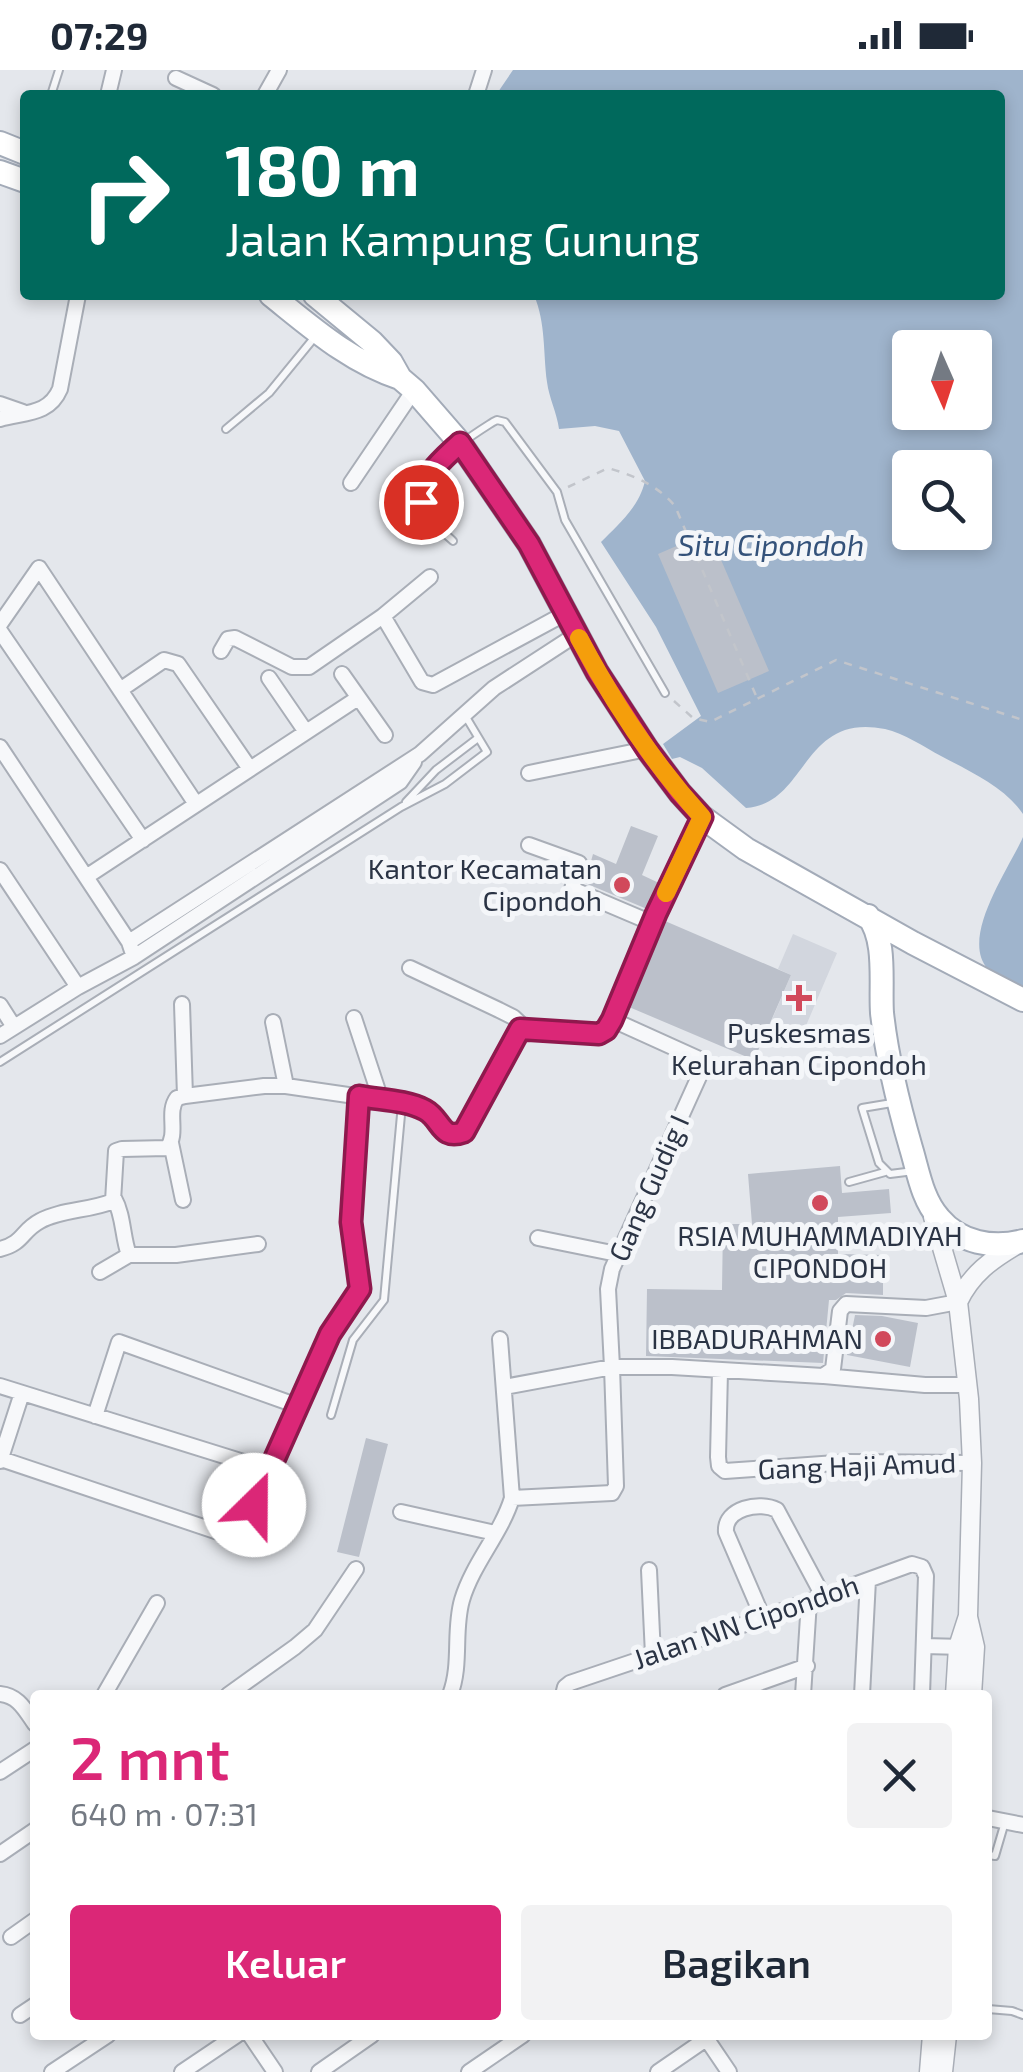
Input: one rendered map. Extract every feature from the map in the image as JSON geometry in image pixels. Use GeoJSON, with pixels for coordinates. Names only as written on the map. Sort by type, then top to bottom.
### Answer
{"type":"FeatureCollection","features":[{"type":"Feature","properties":{"kind":"main road"},"geometry":{"type":"LineString","coordinates":[[276,300],[357,360],[407,384]]}},
{"type":"Feature","properties":{"kind":"main road"},"geometry":{"type":"LineString","coordinates":[[321,300],[372,342],[460,443],[529,544],[597,672],[647,749],[702,817],[746,849],[1023,1000]]}},
{"type":"Feature","properties":{"kind":"main road"},"geometry":{"type":"LineString","coordinates":[[866,915],[877,931],[884,1033],[907,1172],[938,1218],[965,1238],[995,1245],[1023,1241]]}},
{"type":"Feature","properties":{"kind":"main road"},"geometry":{"type":"LineString","coordinates":[[880,953],[894,942],[913,943]]}},
{"type":"Feature","properties":{"kind":"street"},"geometry":{"type":"LineString","coordinates":[[176,78],[199,90]]}},
{"type":"Feature","properties":{"kind":"street"},"geometry":{"type":"LineString","coordinates":[[0,419],[42,410],[56,400],[77,300]]}},
{"type":"Feature","properties":{"kind":"street"},"geometry":{"type":"LineString","coordinates":[[351,482],[407,384]]}},
{"type":"Feature","properties":{"kind":"street"},"geometry":{"type":"LineString","coordinates":[[0,404],[24,412]]}},
{"type":"Feature","properties":{"kind":"street"},"geometry":{"type":"LineString","coordinates":[[142,840],[0,628],[38,568],[196,804]]}},
{"type":"Feature","properties":{"kind":"street"},"geometry":{"type":"LineString","coordinates":[[222,652],[228,639],[236,638],[292,667],[308,667],[383,616],[430,577]]}},
{"type":"Feature","properties":{"kind":"street"},"geometry":{"type":"LineString","coordinates":[[383,616],[422,682],[433,685],[571,623]]}},
{"type":"Feature","properties":{"kind":"street"},"geometry":{"type":"LineString","coordinates":[[0,1036],[420,754],[571,623]]}},
{"type":"Feature","properties":{"kind":"street"},"geometry":{"type":"LineString","coordinates":[[120,690],[164,660],[178,664],[250,769]]}},
{"type":"Feature","properties":{"kind":"street"},"geometry":{"type":"LineString","coordinates":[[342,674],[384,735]]}},
{"type":"Feature","properties":{"kind":"street"},"geometry":{"type":"LineString","coordinates":[[269,678],[306,732]]}},
{"type":"Feature","properties":{"kind":"street"},"geometry":{"type":"LineString","coordinates":[[86,877],[358,698]]}},
{"type":"Feature","properties":{"kind":"street"},"geometry":{"type":"LineString","coordinates":[[0,748],[132,949]]}},
{"type":"Feature","properties":{"kind":"street"},"geometry":{"type":"LineString","coordinates":[[529,773],[647,749]]}},
{"type":"Feature","properties":{"kind":"street"},"geometry":{"type":"LineString","coordinates":[[183,1200],[171,1143],[172,1106],[178,1098],[286,1086],[402,1103],[426,1111],[448,1134],[459,1135],[518,1031],[524,1028],[599,1034],[606,1030],[702,817]]}},
{"type":"Feature","properties":{"kind":"street"},"geometry":{"type":"LineString","coordinates":[[530,845],[579,864],[572,889],[652,923]]}},
{"type":"Feature","properties":{"kind":"street"},"geometry":{"type":"LineString","coordinates":[[0,870],[78,987]]}},
{"type":"Feature","properties":{"kind":"street"},"geometry":{"type":"LineString","coordinates":[[410,968],[513,1017],[524,1028]]}},
{"type":"Feature","properties":{"kind":"street"},"geometry":{"type":"LineString","coordinates":[[182,1004],[185,1096]]}},
{"type":"Feature","properties":{"kind":"street"},"geometry":{"type":"LineString","coordinates":[[0,1005],[14,1027]]}},
{"type":"Feature","properties":{"kind":"street"},"geometry":{"type":"LineString","coordinates":[[354,1018],[380,1100]]}},
{"type":"Feature","properties":{"kind":"street","name":"Gang Gudig I"},"geometry":{"type":"LineString","coordinates":[[512,1498],[612,1494],[616,1486],[609,1278],[703,1066],[698,1059],[612,1020]]}},
{"type":"Feature","properties":{"kind":"street"},"geometry":{"type":"LineString","coordinates":[[273,1022],[286,1086]]}},
{"type":"Feature","properties":{"kind":"street"},"geometry":{"type":"LineString","coordinates":[[22,1393],[0,1460],[239,1540],[330,1334],[360,1289],[351,1222],[359,1096]]}},
{"type":"Feature","properties":{"kind":"street"},"geometry":{"type":"LineString","coordinates":[[129,1256],[114,1198],[115,1153],[164,1148],[171,1143]]}},
{"type":"Feature","properties":{"kind":"street"},"geometry":{"type":"LineString","coordinates":[[0,1250],[18,1243],[29,1227],[41,1220],[110,1203],[114,1198]]}},
{"type":"Feature","properties":{"kind":"street"},"geometry":{"type":"LineString","coordinates":[[926,1198],[958,1302],[968,1385],[968,1616],[956,1690]]}},
{"type":"Feature","properties":{"kind":"street"},"geometry":{"type":"LineString","coordinates":[[538,1238],[617,1254]]}},
{"type":"Feature","properties":{"kind":"street"},"geometry":{"type":"LineString","coordinates":[[958,1302],[979,1271],[1023,1241]]}},
{"type":"Feature","properties":{"kind":"street"},"geometry":{"type":"LineString","coordinates":[[100,1272],[129,1256],[176,1255],[258,1244]]}},
{"type":"Feature","properties":{"kind":"street"},"geometry":{"type":"LineString","coordinates":[[823,1376],[833,1369],[840,1311],[846,1304],[926,1308],[958,1302]]}},
{"type":"Feature","properties":{"kind":"street"},"geometry":{"type":"LineString","coordinates":[[452,1690],[461,1603],[512,1498],[500,1338]]}},
{"type":"Feature","properties":{"kind":"street"},"geometry":{"type":"LineString","coordinates":[[96,1416],[119,1342],[298,1406]]}},
{"type":"Feature","properties":{"kind":"street"},"geometry":{"type":"LineString","coordinates":[[504,1387],[612,1367],[672,1367],[968,1385]]}},
{"type":"Feature","properties":{"kind":"street","name":"Gang Haji Amud"},"geometry":{"type":"LineString","coordinates":[[720,1371],[718,1457],[719,1466],[725,1471],[850,1462],[968,1463]]}},
{"type":"Feature","properties":{"kind":"street"},"geometry":{"type":"LineString","coordinates":[[0,1386],[269,1470]]}},
{"type":"Feature","properties":{"kind":"street"},"geometry":{"type":"LineString","coordinates":[[762,1618],[726,1532],[726,1522],[744,1510],[767,1506],[777,1510],[816,1598],[804,1690]]}},
{"type":"Feature","properties":{"kind":"street"},"geometry":{"type":"LineString","coordinates":[[401,1512],[495,1533]]}},
{"type":"Feature","properties":{"kind":"street","name":"Jalan NN Cipondoh"},"geometry":{"type":"LineString","coordinates":[[567,1689],[906,1565],[916,1564],[925,1571],[924,1646]]}},
{"type":"Feature","properties":{"kind":"street"},"geometry":{"type":"LineString","coordinates":[[235,1690],[315,1630],[356,1569]]}},
{"type":"Feature","properties":{"kind":"street"},"geometry":{"type":"LineString","coordinates":[[648,1570],[653,1655]]}},
{"type":"Feature","properties":{"kind":"street"},"geometry":{"type":"LineString","coordinates":[[862,1690],[868,1580]]}},
{"type":"Feature","properties":{"kind":"street"},"geometry":{"type":"LineString","coordinates":[[107,1690],[156,1603]]}},
{"type":"Feature","properties":{"kind":"street"},"geometry":{"type":"LineString","coordinates":[[922,1690],[924,1646],[966,1647]]}},
{"type":"Feature","properties":{"kind":"street"},"geometry":{"type":"LineString","coordinates":[[966,1647],[971,1690]]}},
{"type":"Feature","properties":{"kind":"street"},"geometry":{"type":"LineString","coordinates":[[740,1690],[806,1666]]}},
{"type":"Feature","properties":{"kind":"street"},"geometry":{"type":"LineString","coordinates":[[0,1694],[19,1701],[30,1717]]}},
{"type":"Feature","properties":{"kind":"street"},"geometry":{"type":"LineString","coordinates":[[0,1772],[30,1752]]}},
{"type":"Feature","properties":{"kind":"street"},"geometry":{"type":"LineString","coordinates":[[996,1820],[1023,1825]]}},
{"type":"Feature","properties":{"kind":"street"},"geometry":{"type":"LineString","coordinates":[[0,1854],[30,1833]]}},
{"type":"Feature","properties":{"kind":"street"},"geometry":{"type":"LineString","coordinates":[[11,1937],[30,1924]]}},
{"type":"Feature","properties":{"kind":"street"},"geometry":{"type":"LineString","coordinates":[[20,2015],[30,2008]]}},
{"type":"Feature","properties":{"kind":"street"},"geometry":{"type":"LineString","coordinates":[[52,2072],[100,2040]]}},
{"type":"Feature","properties":{"kind":"street"},"geometry":{"type":"LineString","coordinates":[[182,2072],[230,2040]]}},
{"type":"Feature","properties":{"kind":"street"},"geometry":{"type":"LineString","coordinates":[[253,2040],[275,2072]]}},
{"type":"Feature","properties":{"kind":"street"},"geometry":{"type":"LineString","coordinates":[[319,2072],[365,2040]]}},
{"type":"Feature","properties":{"kind":"street"},"geometry":{"type":"LineString","coordinates":[[469,2072],[516,2040]]}},
{"type":"Feature","properties":{"kind":"street"},"geometry":{"type":"LineString","coordinates":[[658,2072],[701,2040]]}},
{"type":"Feature","properties":{"kind":"street"},"geometry":{"type":"LineString","coordinates":[[707,2040],[728,2072]]}},
{"type":"Feature","properties":{"kind":"street"},"geometry":{"type":"LineString","coordinates":[[929,2072],[932,2040]]}},
{"type":"Feature","properties":{"kind":"street"},"geometry":{"type":"LineString","coordinates":[[943,2072],[946,2040]]}},
{"type":"Feature","properties":{"kind":"lane"},"geometry":{"type":"LineString","coordinates":[[226,429],[269,393],[318,333]]}},
{"type":"Feature","properties":{"kind":"lane"},"geometry":{"type":"LineString","coordinates":[[452,541],[425,514],[422,489],[431,472],[460,443],[497,420],[505,422],[557,492],[566,520],[665,693]]}},
{"type":"Feature","properties":{"kind":"lane"},"geometry":{"type":"LineString","coordinates":[[0,1062],[402,807],[445,784],[487,752],[465,715]]}},
{"type":"Feature","properties":{"kind":"lane"},"geometry":{"type":"LineString","coordinates":[[402,807],[436,770],[478,738]]}},
{"type":"Feature","properties":{"kind":"lane"},"geometry":{"type":"LineString","coordinates":[[886,1172],[879,1163],[862,1108],[893,1102]]}},
{"type":"Feature","properties":{"kind":"lane"},"geometry":{"type":"LineString","coordinates":[[331,1415],[353,1340],[384,1300],[402,1103]]}},
{"type":"Feature","properties":{"kind":"lane"},"geometry":{"type":"LineString","coordinates":[[849,1182],[886,1172],[907,1172]]}},
{"type":"Feature","properties":{"kind":"lane"},"geometry":{"type":"LineString","coordinates":[[992,1856],[995,1856],[996,1820]]}},
{"type":"Feature","properties":{"kind":"lane"},"geometry":{"type":"LineString","coordinates":[[992,2009],[1023,2015]]}},
{"type":"Feature","properties":{"kind":"path"},"geometry":{"type":"LineString","coordinates":[[557,492],[608,468],[640,477],[676,506],[758,699]]}},
{"type":"Feature","properties":{"kind":"path"},"geometry":{"type":"LineString","coordinates":[[665,693],[692,718],[710,722],[836,660],[1023,720]]}},
{"type":"Feature","properties":{"kind":"shaded area","name":"Puskesmas Kelurahan Cipondoh"},"geometry":{"type":"Polygon","coordinates":[[[793,934],[837,953],[802,1035],[771,1022],[791,975],[778,969],[793,934]]]}},
{"type":"Feature","properties":{"kind":"water","name":"Situ Cipondoh"},"geometry":{"type":"Polygon","coordinates":[[[513,70],[1023,70],[1023,814],[986,780],[885,729],[857,727],[837,734],[820,745],[782,792],[766,803],[746,808],[702,768],[680,757],[672,759],[663,744],[701,716],[656,627],[601,542],[633,507],[645,481],[619,431],[595,426],[559,429],[548,388],[536,300],[1005,300],[1005,90],[499,90],[513,70]]]}},
{"type":"Feature","properties":{"kind":"water"},"geometry":{"type":"Polygon","coordinates":[[[1023,837],[1023,988],[988,969],[979,940],[990,903],[1023,837]]]}},
{"type":"Feature","properties":{"kind":"building"},"geometry":{"type":"Polygon","coordinates":[[[709,532],[769,671],[718,693],[658,554],[709,532]]]}},
{"type":"Feature","properties":{"kind":"building","name":"Kantor Kecamatan Cipondoh"},"geometry":{"type":"Polygon","coordinates":[[[631,826],[658,836],[642,875],[659,883],[647,909],[585,883],[593,854],[616,864],[631,826]]]}},
{"type":"Feature","properties":{"kind":"building"},"geometry":{"type":"Polygon","coordinates":[[[665,921],[791,975],[754,1060],[629,1007],[665,921]]]}},
{"type":"Feature","properties":{"kind":"building"},"geometry":{"type":"Polygon","coordinates":[[[840,1166],[842,1193],[889,1189],[891,1213],[838,1217],[838,1254],[883,1255],[883,1295],[846,1293],[829,1300],[823,1363],[646,1356],[647,1289],[722,1290],[723,1224],[752,1224],[748,1174],[840,1166]]]}},
{"type":"Feature","properties":{"kind":"building","name":"IBBADURAHMAN"},"geometry":{"type":"Polygon","coordinates":[[[855,1315],[918,1323],[910,1367],[847,1355],[855,1315]]]}},
{"type":"Feature","properties":{"kind":"building"},"geometry":{"type":"Polygon","coordinates":[[[366,1438],[388,1444],[359,1557],[337,1552],[366,1438]]]}},
{"type":"Feature","properties":{"kind":"slow traffic"},"geometry":{"type":"LineString","coordinates":[[579,638],[647,749],[702,817],[666,893]]}},
{"type":"Feature","properties":{"kind":"place","name":"Kantor Kecamatan Cipondoh"},"geometry":{"type":"Point","coordinates":[622,885]}},
{"type":"Feature","properties":{"kind":"place","name":"Puskesmas Kelurahan Cipondoh"},"geometry":{"type":"Point","coordinates":[799,998]}},
{"type":"Feature","properties":{"kind":"place","name":"RSIA MUHAMMADIYAH CIPONDOH"},"geometry":{"type":"Point","coordinates":[820,1203]}},
{"type":"Feature","properties":{"kind":"place","name":"IBBADURAHMAN"},"geometry":{"type":"Point","coordinates":[883,1339]}},
{"type":"Feature","properties":{"kind":"route"},"geometry":{"type":"LineString","coordinates":[[254,1505],[330,1334],[360,1289],[351,1222],[359,1096],[423,1109],[448,1134],[459,1135],[520,1029],[594,1034],[606,1030],[702,817],[647,749],[597,672],[529,544],[460,443],[431,472],[422,489],[421,502]]}}]}
